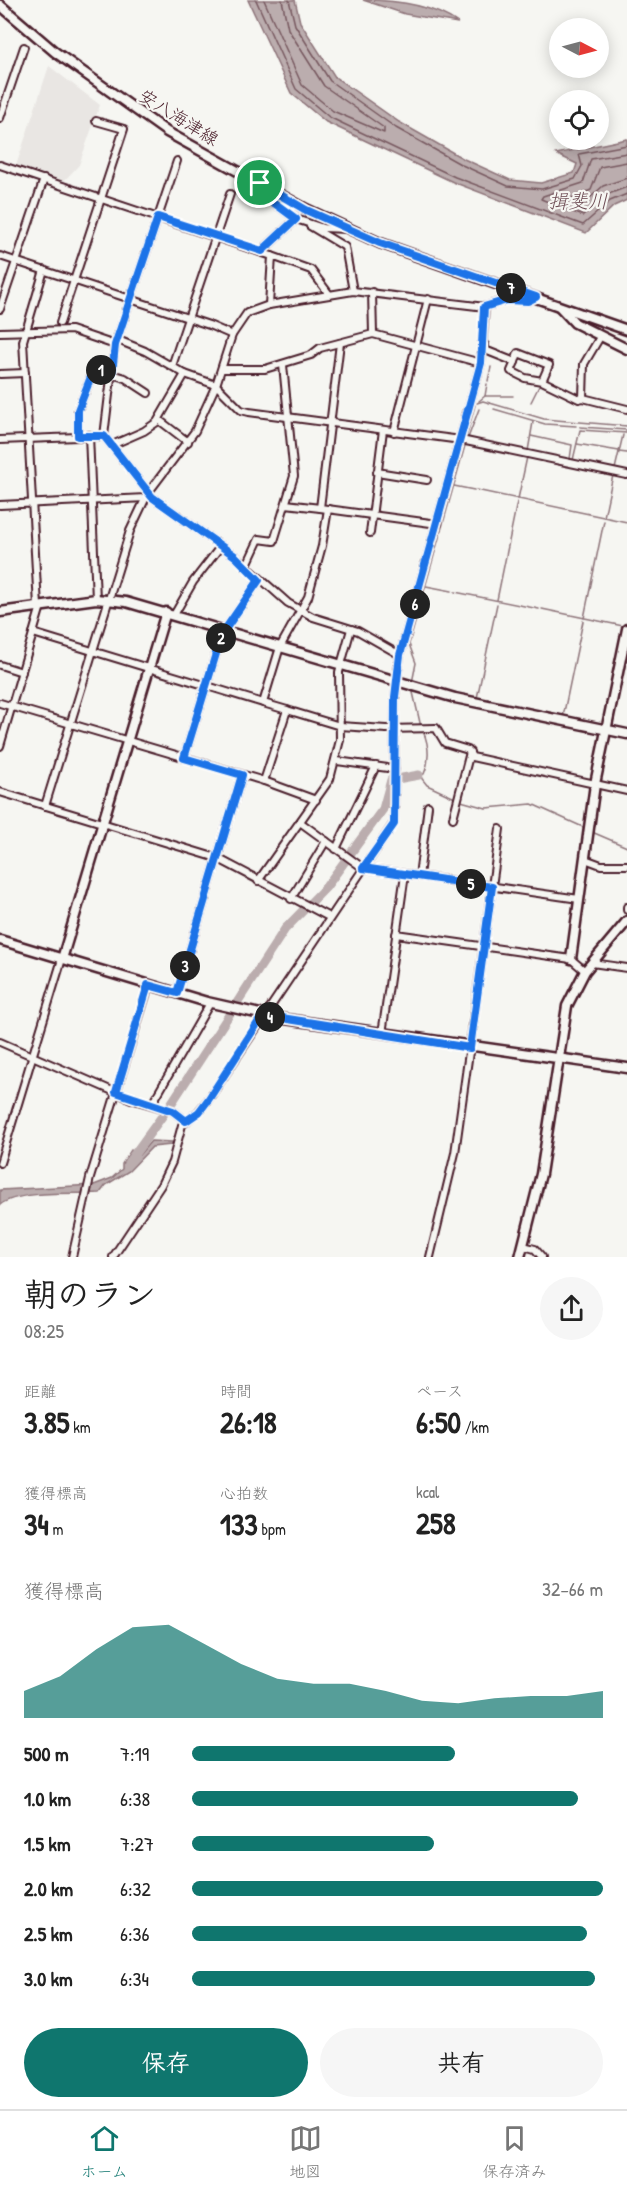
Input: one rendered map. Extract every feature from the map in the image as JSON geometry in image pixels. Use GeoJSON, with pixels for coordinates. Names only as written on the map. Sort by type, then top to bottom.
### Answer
{"type":"FeatureCollection","features":[{"type":"Feature","properties":{"kind":"street","name":"安八海津線"},"geometry":{"type":"LineString","coordinates":[[0,5],[55,52],[167,132],[347,229],[627,330]]}},
{"type":"Feature","properties":{"kind":"street"},"geometry":{"type":"LineString","coordinates":[[0,118],[24,47]]}},
{"type":"Feature","properties":{"kind":"street"},"geometry":{"type":"LineString","coordinates":[[60,323],[124,129],[96,121]]}},
{"type":"Feature","properties":{"kind":"street"},"geometry":{"type":"LineString","coordinates":[[104,436],[116,343],[177,161]]}},
{"type":"Feature","properties":{"kind":"street"},"geometry":{"type":"LineString","coordinates":[[0,165],[262,251],[311,270],[329,294]]}},
{"type":"Feature","properties":{"kind":"street"},"geometry":{"type":"LineString","coordinates":[[0,309],[44,179]]}},
{"type":"Feature","properties":{"kind":"street"},"geometry":{"type":"LineString","coordinates":[[260,183],[262,194],[299,220],[345,247],[353,291]]}},
{"type":"Feature","properties":{"kind":"street"},"geometry":{"type":"LineString","coordinates":[[172,366],[230,194]]}},
{"type":"Feature","properties":{"kind":"street"},"geometry":{"type":"LineString","coordinates":[[299,220],[324,228],[347,229]]}},
{"type":"Feature","properties":{"kind":"street"},"geometry":{"type":"LineString","coordinates":[[262,251],[299,220]]}},
{"type":"Feature","properties":{"kind":"street"},"geometry":{"type":"LineString","coordinates":[[0,256],[189,318],[232,335]]}},
{"type":"Feature","properties":{"kind":"street"},"geometry":{"type":"LineString","coordinates":[[269,305],[272,256]]}},
{"type":"Feature","properties":{"kind":"street"},"geometry":{"type":"LineString","coordinates":[[0,746],[40,606],[28,438],[25,331],[44,270]]}},
{"type":"Feature","properties":{"kind":"street"},"geometry":{"type":"LineString","coordinates":[[45,806],[90,651],[130,531],[147,495],[188,442],[216,385],[232,335],[247,313],[269,305],[353,291],[484,307],[507,300],[528,301],[536,297]]}},
{"type":"Feature","properties":{"kind":"street"},"geometry":{"type":"LineString","coordinates":[[372,292],[373,334]]}},
{"type":"Feature","properties":{"kind":"street"},"geometry":{"type":"LineString","coordinates":[[394,432],[428,299]]}},
{"type":"Feature","properties":{"kind":"street"},"geometry":{"type":"LineString","coordinates":[[558,306],[575,323],[627,349]]}},
{"type":"Feature","properties":{"kind":"street"},"geometry":{"type":"LineString","coordinates":[[113,1257],[161,1185],[172,1162],[182,1125],[199,1112],[208,1100],[329,917],[394,824],[396,681],[400,655],[481,363],[484,307]]}},
{"type":"Feature","properties":{"kind":"street"},"geometry":{"type":"LineString","coordinates":[[0,332],[71,330],[116,343],[172,366],[185,374],[216,385],[242,410],[287,418],[461,440],[627,475]]}},
{"type":"Feature","properties":{"kind":"street"},"geometry":{"type":"LineString","coordinates":[[222,369],[265,369],[283,365],[311,355],[317,349],[373,334],[481,363]]}},
{"type":"Feature","properties":{"kind":"street"},"geometry":{"type":"LineString","coordinates":[[483,334],[486,337],[485,350],[515,362]]}},
{"type":"Feature","properties":{"kind":"street"},"geometry":{"type":"LineString","coordinates":[[583,398],[584,363],[600,337]]}},
{"type":"Feature","properties":{"kind":"street"},"geometry":{"type":"LineString","coordinates":[[320,508],[332,424],[334,377],[340,343]]}},
{"type":"Feature","properties":{"kind":"street"},"geometry":{"type":"LineString","coordinates":[[542,381],[549,365],[518,353],[511,371],[525,378],[542,381],[579,399],[627,409]]}},
{"type":"Feature","properties":{"kind":"street"},"geometry":{"type":"LineString","coordinates":[[246,567],[259,539],[274,541],[294,476],[283,365]]}},
{"type":"Feature","properties":{"kind":"street"},"geometry":{"type":"LineString","coordinates":[[78,436],[78,410],[92,373],[98,369],[148,393]]}},
{"type":"Feature","properties":{"kind":"street"},"geometry":{"type":"LineString","coordinates":[[0,374],[25,373]]}},
{"type":"Feature","properties":{"kind":"street"},"geometry":{"type":"LineString","coordinates":[[112,445],[144,431],[159,420],[185,374]]}},
{"type":"Feature","properties":{"kind":"street"},"geometry":{"type":"LineString","coordinates":[[159,420],[188,442]]}},
{"type":"Feature","properties":{"kind":"street"},"geometry":{"type":"LineString","coordinates":[[370,532],[383,430]]}},
{"type":"Feature","properties":{"kind":"street"},"geometry":{"type":"LineString","coordinates":[[89,435],[96,599]]}},
{"type":"Feature","properties":{"kind":"street"},"geometry":{"type":"LineString","coordinates":[[0,440],[104,436],[147,495],[220,547],[259,580],[301,611],[351,629],[400,655]]}},
{"type":"Feature","properties":{"kind":"street"},"geometry":{"type":"LineString","coordinates":[[377,472],[427,480]]}},
{"type":"Feature","properties":{"kind":"street"},"geometry":{"type":"LineString","coordinates":[[0,505],[147,495]]}},
{"type":"Feature","properties":{"kind":"street"},"geometry":{"type":"LineString","coordinates":[[286,504],[438,524]]}},
{"type":"Feature","properties":{"kind":"street"},"geometry":{"type":"LineString","coordinates":[[263,703],[280,647],[308,597],[320,558],[328,509]]}},
{"type":"Feature","properties":{"kind":"street"},"geometry":{"type":"LineString","coordinates":[[0,1163],[149,669],[170,614],[220,547]]}},
{"type":"Feature","properties":{"kind":"street"},"geometry":{"type":"LineString","coordinates":[[184,758],[225,630],[259,580]]}},
{"type":"Feature","properties":{"kind":"street"},"geometry":{"type":"LineString","coordinates":[[0,612],[107,599],[170,614],[455,698],[627,734]]}},
{"type":"Feature","properties":{"kind":"street"},"geometry":{"type":"LineString","coordinates":[[258,881],[316,800],[330,778],[337,761],[340,726],[340,664],[351,629]]}},
{"type":"Feature","properties":{"kind":"street"},"geometry":{"type":"LineString","coordinates":[[571,958],[595,784],[627,629]]}},
{"type":"Feature","properties":{"kind":"street"},"geometry":{"type":"LineString","coordinates":[[33,633],[340,726],[395,729],[436,728],[445,743],[468,750],[475,758],[627,791]]}},
{"type":"Feature","properties":{"kind":"street"},"geometry":{"type":"LineString","coordinates":[[0,665],[22,672]]}},
{"type":"Feature","properties":{"kind":"street"},"geometry":{"type":"LineString","coordinates":[[0,703],[264,781],[316,800]]}},
{"type":"Feature","properties":{"kind":"street"},"geometry":{"type":"LineString","coordinates":[[264,781],[287,710]]}},
{"type":"Feature","properties":{"kind":"street"},"geometry":{"type":"LineString","coordinates":[[453,818],[470,752]]}},
{"type":"Feature","properties":{"kind":"street"},"geometry":{"type":"LineString","coordinates":[[337,761],[395,769]]}},
{"type":"Feature","properties":{"kind":"street"},"geometry":{"type":"LineString","coordinates":[[336,849],[376,766]]}},
{"type":"Feature","properties":{"kind":"street"},"geometry":{"type":"LineString","coordinates":[[177,993],[242,775]]}},
{"type":"Feature","properties":{"kind":"street"},"geometry":{"type":"LineString","coordinates":[[0,792],[217,858],[329,917]]}},
{"type":"Feature","properties":{"kind":"street"},"geometry":{"type":"LineString","coordinates":[[419,876],[428,806]]}},
{"type":"Feature","properties":{"kind":"street"},"geometry":{"type":"LineString","coordinates":[[300,822],[363,868],[579,899]]}},
{"type":"Feature","properties":{"kind":"street"},"geometry":{"type":"LineString","coordinates":[[430,1257],[455,1153],[500,829]]}},
{"type":"Feature","properties":{"kind":"street"},"geometry":{"type":"LineString","coordinates":[[291,899],[326,841]]}},
{"type":"Feature","properties":{"kind":"street"},"geometry":{"type":"LineString","coordinates":[[585,859],[601,866],[627,866]]}},
{"type":"Feature","properties":{"kind":"street"},"geometry":{"type":"LineString","coordinates":[[382,1035],[405,874]]}},
{"type":"Feature","properties":{"kind":"street"},"geometry":{"type":"LineString","coordinates":[[520,1257],[541,1174],[563,1022],[571,995],[585,971],[627,921]]}},
{"type":"Feature","properties":{"kind":"street"},"geometry":{"type":"LineString","coordinates":[[396,934],[571,958],[585,971]]}},
{"type":"Feature","properties":{"kind":"street"},"geometry":{"type":"LineString","coordinates":[[0,940],[210,1003],[263,1015],[470,1048],[627,1068]]}},
{"type":"Feature","properties":{"kind":"street"},"geometry":{"type":"LineString","coordinates":[[592,963],[627,968]]}},
{"type":"Feature","properties":{"kind":"street"},"geometry":{"type":"LineString","coordinates":[[72,1257],[90,1180],[148,985]]}},
{"type":"Feature","properties":{"kind":"street"},"geometry":{"type":"LineString","coordinates":[[152,1104],[210,1003]]}},
{"type":"Feature","properties":{"kind":"street"},"geometry":{"type":"LineString","coordinates":[[0,1042],[116,1092],[166,1108],[186,1121]]}},
{"type":"Feature","properties":{"kind":"street"},"geometry":{"type":"LineString","coordinates":[[523,1246],[535,1249],[542,1257]]}},
{"type":"Feature","properties":{"kind":"shaded area"},"geometry":{"type":"Polygon","coordinates":[[[49,66],[100,105],[79,165],[63,182],[16,166],[49,66]]]}},
{"type":"Feature","properties":{"kind":"water","name":"揖斐川"},"geometry":{"type":"Polygon","coordinates":[[[248,0],[295,0],[300,22],[335,77],[399,122],[464,159],[510,180],[541,183],[574,173],[577,164],[556,154],[575,150],[609,150],[609,143],[627,139],[627,200],[614,206],[586,233],[453,182],[326,122],[291,93],[248,0]]]}},
{"type":"Feature","properties":{"kind":"water"},"geometry":{"type":"Polygon","coordinates":[[[363,0],[388,1],[425,7],[458,23],[405,14],[363,0]]]}},
{"type":"Feature","properties":{"kind":"water"},"geometry":{"type":"Polygon","coordinates":[[[151,1141],[172,1142],[171,1145],[152,1147],[129,1171],[106,1185],[100,1193],[33,1195],[8,1200],[0,1205],[0,1190],[94,1185],[112,1178],[122,1169],[122,1164],[131,1150],[139,1155],[151,1141]]]}},
{"type":"Feature","properties":{"kind":"waterway"},"geometry":{"type":"LineString","coordinates":[[40,328],[70,326],[112,340]]}},
{"type":"Feature","properties":{"kind":"waterway"},"geometry":{"type":"LineString","coordinates":[[488,381],[491,367]]}},
{"type":"Feature","properties":{"kind":"waterway"},"geometry":{"type":"LineString","coordinates":[[220,383],[244,408]]}},
{"type":"Feature","properties":{"kind":"waterway"},"geometry":{"type":"LineString","coordinates":[[479,401],[485,396],[487,384]]}},
{"type":"Feature","properties":{"kind":"waterway"},"geometry":{"type":"LineString","coordinates":[[531,402],[539,386]]}},
{"type":"Feature","properties":{"kind":"waterway"},"geometry":{"type":"LineString","coordinates":[[485,396],[513,396]]}},
{"type":"Feature","properties":{"kind":"waterway"},"geometry":{"type":"LineString","coordinates":[[477,403],[483,401],[544,419],[627,426]]}},
{"type":"Feature","properties":{"kind":"waterway"},"geometry":{"type":"LineString","coordinates":[[466,438],[475,405]]}},
{"type":"Feature","properties":{"kind":"waterway"},"geometry":{"type":"LineString","coordinates":[[468,438],[479,409]]}},
{"type":"Feature","properties":{"kind":"waterway"},"geometry":{"type":"LineString","coordinates":[[494,409],[545,424],[576,426]]}},
{"type":"Feature","properties":{"kind":"waterway"},"geometry":{"type":"LineString","coordinates":[[528,451],[533,422]]}},
{"type":"Feature","properties":{"kind":"waterway"},"geometry":{"type":"LineString","coordinates":[[580,427],[627,430]]}},
{"type":"Feature","properties":{"kind":"waterway"},"geometry":{"type":"LineString","coordinates":[[573,460],[580,430],[627,433]]}},
{"type":"Feature","properties":{"kind":"waterway"},"geometry":{"type":"LineString","coordinates":[[615,469],[623,435]]}},
{"type":"Feature","properties":{"kind":"waterway"},"geometry":{"type":"LineString","coordinates":[[531,436],[572,445],[570,459]]}},
{"type":"Feature","properties":{"kind":"waterway"},"geometry":{"type":"LineString","coordinates":[[412,683],[416,663],[409,644],[466,442]]}},
{"type":"Feature","properties":{"kind":"waterway"},"geometry":{"type":"LineString","coordinates":[[577,444],[619,451]]}},
{"type":"Feature","properties":{"kind":"waterway"},"geometry":{"type":"LineString","coordinates":[[619,452],[627,453]]}},
{"type":"Feature","properties":{"kind":"waterway"},"geometry":{"type":"LineString","coordinates":[[518,499],[527,457]]}},
{"type":"Feature","properties":{"kind":"waterway"},"geometry":{"type":"LineString","coordinates":[[604,517],[613,475]]}},
{"type":"Feature","properties":{"kind":"waterway"},"geometry":{"type":"LineString","coordinates":[[454,486],[474,490]]}},
{"type":"Feature","properties":{"kind":"waterway"},"geometry":{"type":"LineString","coordinates":[[476,490],[627,522]]}},
{"type":"Feature","properties":{"kind":"waterway"},"geometry":{"type":"LineString","coordinates":[[497,600],[517,502]]}},
{"type":"Feature","properties":{"kind":"waterway"},"geometry":{"type":"LineString","coordinates":[[584,618],[604,521]]}},
{"type":"Feature","properties":{"kind":"waterway"},"geometry":{"type":"LineString","coordinates":[[426,586],[452,591]]}},
{"type":"Feature","properties":{"kind":"waterway"},"geometry":{"type":"LineString","coordinates":[[455,592],[539,609]]}},
{"type":"Feature","properties":{"kind":"waterway"},"geometry":{"type":"LineString","coordinates":[[477,698],[497,604]]}},
{"type":"Feature","properties":{"kind":"waterway"},"geometry":{"type":"LineString","coordinates":[[542,609],[623,626]]}},
{"type":"Feature","properties":{"kind":"waterway"},"geometry":{"type":"LineString","coordinates":[[563,717],[583,621]]}},
{"type":"Feature","properties":{"kind":"waterway"},"geometry":{"type":"LineString","coordinates":[[414,682],[430,686]]}},
{"type":"Feature","properties":{"kind":"waterway"},"geometry":{"type":"LineString","coordinates":[[412,688],[421,727]]}},
{"type":"Feature","properties":{"kind":"waterway"},"geometry":{"type":"LineString","coordinates":[[443,690],[476,698]]}},
{"type":"Feature","properties":{"kind":"waterway"},"geometry":{"type":"LineString","coordinates":[[423,731],[428,747],[428,758],[424,774],[419,775],[427,785],[457,799]]}},
{"type":"Feature","properties":{"kind":"waterway"},"geometry":{"type":"LineString","coordinates":[[397,779],[419,775]]}},
{"type":"Feature","properties":{"kind":"waterway"},"geometry":{"type":"LineString","coordinates":[[128,1163],[171,1104],[285,929],[326,887],[383,809],[391,780]]}},
{"type":"Feature","properties":{"kind":"waterway"},"geometry":{"type":"LineString","coordinates":[[461,801],[486,808],[532,804],[585,828]]}},
{"type":"Feature","properties":{"kind":"waterway"},"geometry":{"type":"LineString","coordinates":[[592,832],[627,847]]}},
{"type":"Feature","properties":{"kind":"route"},"geometry":{"type":"LineString","coordinates":[[260,183],[306,210],[380,243],[536,297],[528,301],[507,300],[484,307],[481,363],[400,655],[395,697],[394,824],[363,868],[492,887],[470,1048],[263,1015],[208,1100],[199,1112],[186,1121],[166,1108],[140,1102],[116,1092],[148,985],[177,993],[242,775],[184,758],[222,634],[259,580],[235,556],[152,497],[104,436],[100,434],[78,436],[77,415],[94,369],[112,374],[115,345],[158,217],[262,251],[296,219],[262,194],[260,183]]}}]}
